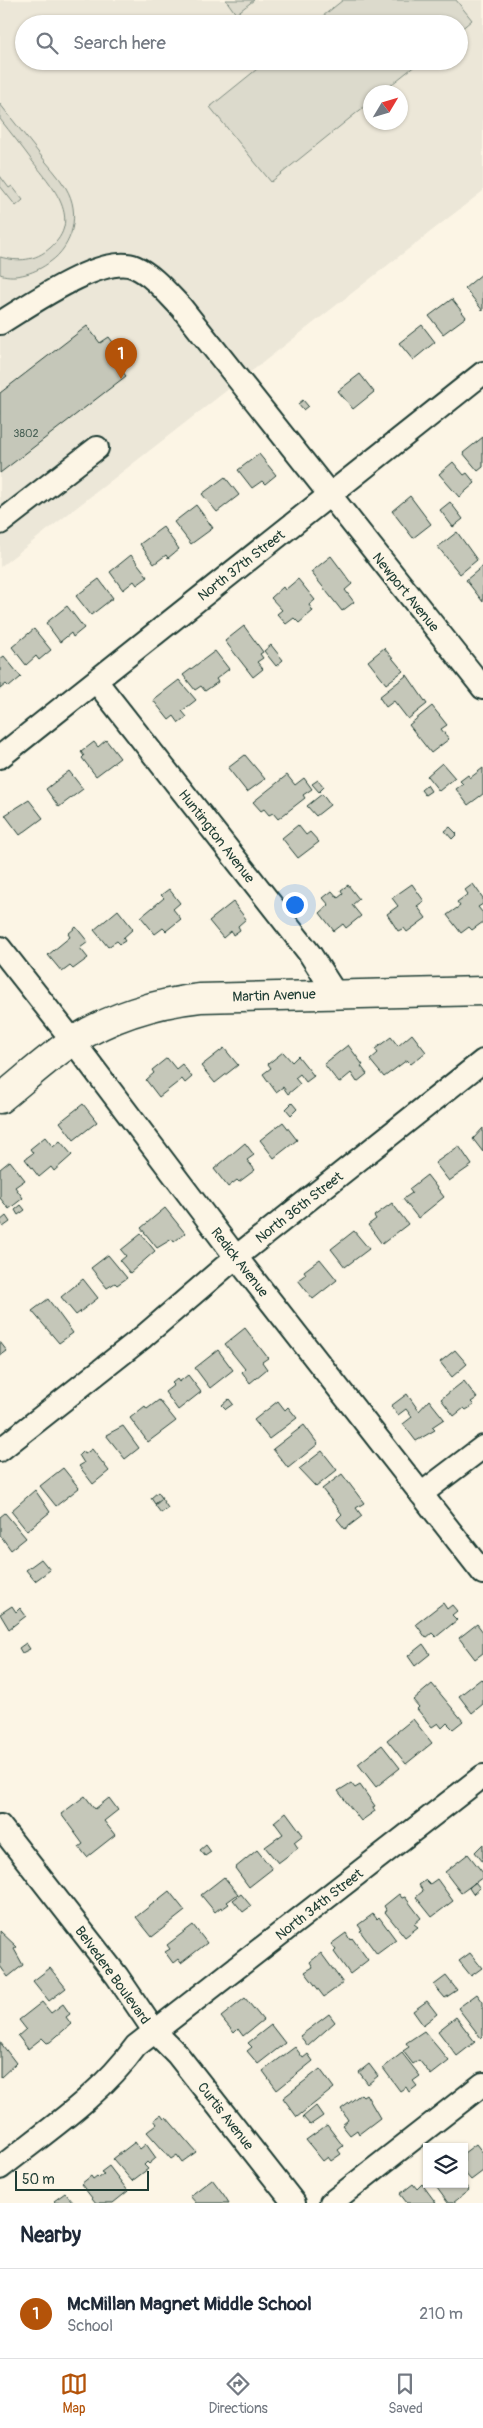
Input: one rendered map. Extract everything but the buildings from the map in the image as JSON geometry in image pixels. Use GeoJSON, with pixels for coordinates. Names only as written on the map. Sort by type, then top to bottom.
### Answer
{"type":"FeatureCollection","features":[{"type":"Feature","properties":{"kind":"main road","name":"Martin Avenue"},"geometry":{"type":"LineString","coordinates":[[0,1099],[73,1041],[110,1021],[178,1000],[483,991]]}},
{"type":"Feature","properties":{"kind":"street","name":"Newport Avenue"},"geometry":{"type":"LineString","coordinates":[[0,323],[95,268],[134,266],[155,281],[182,308],[328,496],[483,688]]}},
{"type":"Feature","properties":{"kind":"street","name":"North 37th Street"},"geometry":{"type":"LineString","coordinates":[[0,757],[483,373]]}},
{"type":"Feature","properties":{"kind":"street"},"geometry":{"type":"LineString","coordinates":[[0,523],[97,448]]}},
{"type":"Feature","properties":{"kind":"street","name":"Huntington Avenue"},"geometry":{"type":"LineString","coordinates":[[96,680],[310,954],[335,994]]}},
{"type":"Feature","properties":{"kind":"street","name":"Redick Avenue"},"geometry":{"type":"LineString","coordinates":[[0,948],[73,1041],[236,1257],[483,1574]]}},
{"type":"Feature","properties":{"kind":"street","name":"North 36th Street"},"geometry":{"type":"LineString","coordinates":[[0,1450],[142,1338],[236,1257],[483,1061]]}},
{"type":"Feature","properties":{"kind":"street"},"geometry":{"type":"LineString","coordinates":[[421,1494],[483,1447]]}},
{"type":"Feature","properties":{"kind":"street","name":"North 34th Street"},"geometry":{"type":"LineString","coordinates":[[155,2032],[483,1776]]}},
{"type":"Feature","properties":{"kind":"street","name":"Belvedere Boulevard"},"geometry":{"type":"LineString","coordinates":[[0,1826],[117,1976],[155,2032],[136,2046],[117,2072],[96,2092],[0,2168]]}},
{"type":"Feature","properties":{"kind":"street","name":"Curtis Avenue"},"geometry":{"type":"LineString","coordinates":[[155,2032],[177,2054],[294,2203]]}},
{"type":"Feature","properties":{"kind":"street"},"geometry":{"type":"LineString","coordinates":[[331,2203],[483,2084]]}},
{"type":"Feature","properties":{"kind":"shaded area"},"geometry":{"type":"Polygon","coordinates":[[[0,0],[483,0],[483,191],[0,567],[0,0]]]}},
{"type":"Feature","properties":{"kind":"shaded area"},"geometry":{"type":"Polygon","coordinates":[[[226,0],[254,0],[236,14],[226,0]]]}},
{"type":"Feature","properties":{"kind":"shaded area"},"geometry":{"type":"Polygon","coordinates":[[[343,0],[456,0],[468,15],[324,15],[343,0]]]}},
{"type":"Feature","properties":{"kind":"shaded area"},"geometry":{"type":"Polygon","coordinates":[[[468,15],[472,20],[468,23],[468,15]]]}},
{"type":"Feature","properties":{"kind":"shaded area"},"geometry":{"type":"Polygon","coordinates":[[[256,70],[410,70],[391,85],[363,85],[363,108],[271,182],[210,107],[256,70]]]}},
{"type":"Feature","properties":{"kind":"shaded area"},"geometry":{"type":"Polygon","coordinates":[[[0,104],[63,183],[71,198],[74,218],[69,238],[58,255],[45,266],[33,272],[13,276],[0,274],[0,257],[20,260],[39,256],[60,237],[64,226],[64,215],[56,193],[49,182],[0,119],[0,104]]]}},
{"type":"Feature","properties":{"kind":"shaded area"},"geometry":{"type":"Polygon","coordinates":[[[0,176],[9,188],[12,186],[23,200],[16,206],[0,186],[0,176]]]}},
{"type":"Feature","properties":{"kind":"place","name":"McMillan Magnet Middle School"},"geometry":{"type":"Point","coordinates":[121,379]}}]}
